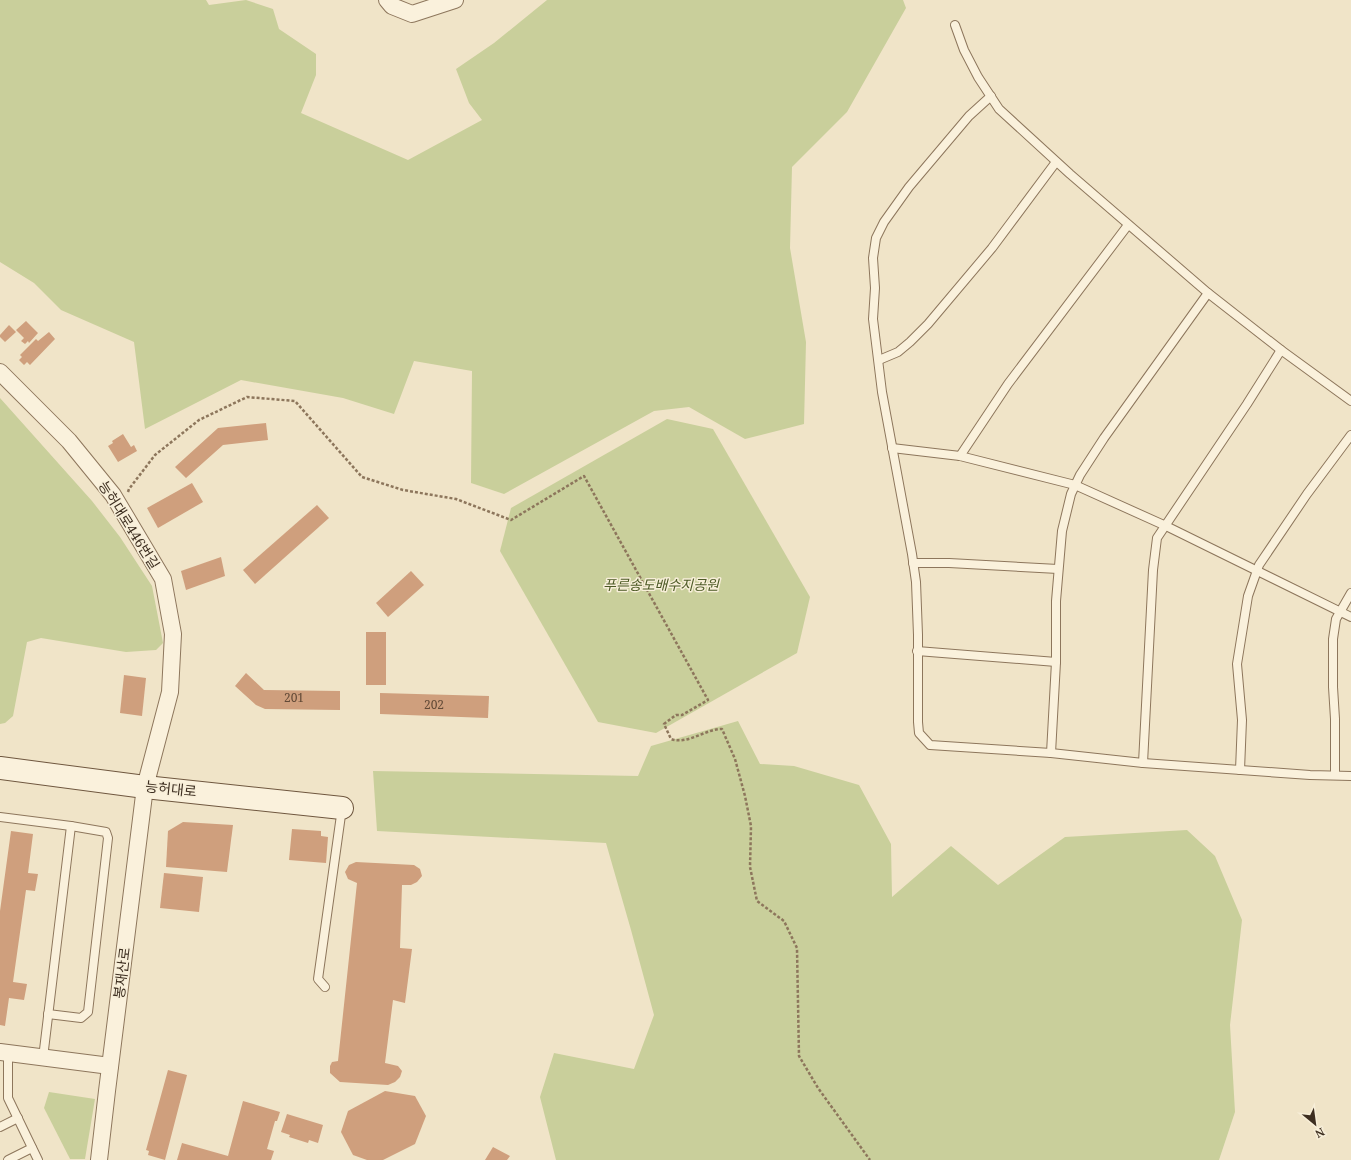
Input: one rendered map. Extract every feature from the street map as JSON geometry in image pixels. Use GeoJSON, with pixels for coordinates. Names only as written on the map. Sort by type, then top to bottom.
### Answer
{"type":"FeatureCollection","features":[{"type":"Feature","properties":{"kind":"main road","name":"능허대로"},"geometry":{"type":"LineString","coordinates":[[0,768],[145,787],[342,808]]}},
{"type":"Feature","properties":{"kind":"street"},"geometry":{"type":"LineString","coordinates":[[386,0],[392,6],[412,14],[455,0]]}},
{"type":"Feature","properties":{"kind":"street","name":"능허대로446번길"},"geometry":{"type":"LineString","coordinates":[[0,372],[69,441],[113,495],[163,579],[173,634],[170,692],[145,787]]}},
{"type":"Feature","properties":{"kind":"street","name":"봉재산로"},"geometry":{"type":"LineString","coordinates":[[99,1160],[145,787]]}},
{"type":"Feature","properties":{"kind":"street"},"geometry":{"type":"LineString","coordinates":[[4,1053],[110,1066]]}},
{"type":"Feature","properties":{"kind":"lane"},"geometry":{"type":"LineString","coordinates":[[955,25],[964,50],[978,77],[999,109],[1056,162],[1208,293],[1351,402]]}},
{"type":"Feature","properties":{"kind":"lane"},"geometry":{"type":"LineString","coordinates":[[991,96],[970,116],[909,187],[884,222],[876,238],[873,258],[875,288],[873,319],[882,392],[916,582],[919,733],[930,745],[1051,754],[1143,763],[1351,776]]}},
{"type":"Feature","properties":{"kind":"lane"},"geometry":{"type":"LineString","coordinates":[[879,360],[898,352],[928,324],[992,248],[1056,162]]}},
{"type":"Feature","properties":{"kind":"lane"},"geometry":{"type":"LineString","coordinates":[[960,456],[1008,384],[1128,225]]}},
{"type":"Feature","properties":{"kind":"lane"},"geometry":{"type":"LineString","coordinates":[[1051,754],[1056,662],[1056,601],[1058,569],[1062,531],[1071,494],[1080,474],[1104,438],[1208,293]]}},
{"type":"Feature","properties":{"kind":"lane"},"geometry":{"type":"LineString","coordinates":[[1143,763],[1153,570],[1157,538],[1247,404],[1281,350]]}},
{"type":"Feature","properties":{"kind":"lane"},"geometry":{"type":"LineString","coordinates":[[1240,770],[1242,720],[1237,664],[1248,596],[1259,564],[1307,494],[1351,435]]}},
{"type":"Feature","properties":{"kind":"lane"},"geometry":{"type":"LineString","coordinates":[[892,448],[960,456],[1075,485],[1166,526],[1351,617]]}},
{"type":"Feature","properties":{"kind":"lane"},"geometry":{"type":"LineString","coordinates":[[913,563],[949,563],[1058,569]]}},
{"type":"Feature","properties":{"kind":"lane"},"geometry":{"type":"LineString","coordinates":[[1335,775],[1333,639],[1336,620],[1351,593]]}},
{"type":"Feature","properties":{"kind":"lane"},"geometry":{"type":"LineString","coordinates":[[917,651],[1056,662]]}},
{"type":"Feature","properties":{"kind":"lane"},"geometry":{"type":"LineString","coordinates":[[325,987],[318,979],[342,808]]}},
{"type":"Feature","properties":{"kind":"lane"},"geometry":{"type":"LineString","coordinates":[[0,817],[106,832],[108,838],[88,1012],[81,1018],[48,1014]]}},
{"type":"Feature","properties":{"kind":"lane"},"geometry":{"type":"LineString","coordinates":[[43,1058],[71,826]]}},
{"type":"Feature","properties":{"kind":"lane"},"geometry":{"type":"LineString","coordinates":[[4,1053],[8,1098],[38,1160]]}},
{"type":"Feature","properties":{"kind":"lane"},"geometry":{"type":"LineString","coordinates":[[0,1127],[18,1118]]}},
{"type":"Feature","properties":{"kind":"lane"},"geometry":{"type":"LineString","coordinates":[[8,1160],[32,1148]]}},
{"type":"Feature","properties":{"kind":"path"},"geometry":{"type":"LineString","coordinates":[[127,494],[129,489],[155,455],[199,420],[247,397],[295,401],[362,477],[403,490],[456,499],[512,520],[584,476],[708,700],[682,715],[676,715],[664,724],[671,739],[677,741],[695,737],[713,729],[722,729],[735,759],[751,826],[750,867],[757,901],[784,921],[797,948],[799,1056],[818,1088],[870,1160]]}},
{"type":"Feature","properties":{"kind":"green space"},"geometry":{"type":"Polygon","coordinates":[[[0,0],[206,0],[209,5],[246,0],[273,9],[279,29],[316,54],[316,75],[301,113],[408,160],[482,120],[469,103],[456,69],[494,43],[547,0],[903,0],[906,8],[847,112],[792,167],[790,248],[806,342],[804,424],[745,439],[689,407],[654,411],[504,494],[471,483],[472,371],[414,361],[394,414],[343,398],[241,380],[145,429],[134,342],[61,310],[34,283],[0,262],[0,0]]]}},
{"type":"Feature","properties":{"kind":"green space"},"geometry":{"type":"Polygon","coordinates":[[[0,398],[92,501],[120,537],[152,586],[163,643],[156,650],[126,652],[41,638],[27,642],[13,716],[5,723],[0,724],[0,398]]]}},
{"type":"Feature","properties":{"kind":"green space","name":"푸른송도배수지공원"},"geometry":{"type":"Polygon","coordinates":[[[667,419],[713,429],[810,597],[797,653],[656,733],[598,722],[500,551],[511,508],[667,419]]]}},
{"type":"Feature","properties":{"kind":"green space"},"geometry":{"type":"Polygon","coordinates":[[[738,721],[760,764],[794,766],[859,785],[891,844],[892,897],[951,846],[998,885],[1065,837],[1187,830],[1215,856],[1242,920],[1230,1025],[1235,1112],[1219,1160],[556,1160],[540,1097],[554,1053],[634,1069],[654,1015],[606,843],[377,831],[373,771],[638,776],[651,746],[738,721]]]}},
{"type":"Feature","properties":{"kind":"green space"},"geometry":{"type":"Polygon","coordinates":[[[49,1092],[95,1099],[85,1159],[70,1159],[44,1108],[49,1092]]]}},
{"type":"Feature","properties":{"kind":"building"},"geometry":{"type":"Polygon","coordinates":[[[26,321],[38,333],[29,343],[28,341],[25,344],[21,341],[24,338],[16,330],[26,321]]]}},
{"type":"Feature","properties":{"kind":"building"},"geometry":{"type":"Polygon","coordinates":[[[9,325],[16,332],[5,342],[0,335],[9,325]]]}},
{"type":"Feature","properties":{"kind":"building"},"geometry":{"type":"Polygon","coordinates":[[[49,332],[55,339],[30,365],[27,362],[24,365],[19,360],[22,357],[20,355],[36,339],[38,341],[49,332]]]}},
{"type":"Feature","properties":{"kind":"building"},"geometry":{"type":"Polygon","coordinates":[[[266,423],[268,440],[223,445],[186,478],[175,467],[218,428],[266,423]]]}},
{"type":"Feature","properties":{"kind":"building"},"geometry":{"type":"Polygon","coordinates":[[[123,434],[131,447],[134,445],[137,451],[118,462],[108,446],[113,443],[112,441],[123,434]]]}},
{"type":"Feature","properties":{"kind":"building"},"geometry":{"type":"Polygon","coordinates":[[[192,483],[203,502],[158,528],[147,508],[192,483]]]}},
{"type":"Feature","properties":{"kind":"building"},"geometry":{"type":"Polygon","coordinates":[[[317,505],[329,518],[255,584],[243,570],[317,505]]]}},
{"type":"Feature","properties":{"kind":"building"},"geometry":{"type":"Polygon","coordinates":[[[221,557],[225,576],[186,590],[181,571],[221,557]]]}},
{"type":"Feature","properties":{"kind":"building"},"geometry":{"type":"Polygon","coordinates":[[[411,571],[424,585],[388,617],[376,603],[411,571]]]}},
{"type":"Feature","properties":{"kind":"building"},"geometry":{"type":"Polygon","coordinates":[[[366,632],[386,632],[386,685],[366,685],[366,632]]]}},
{"type":"Feature","properties":{"kind":"building"},"geometry":{"type":"Polygon","coordinates":[[[246,673],[264,690],[340,691],[340,710],[265,709],[256,705],[235,686],[246,673]]]}},
{"type":"Feature","properties":{"kind":"building"},"geometry":{"type":"Polygon","coordinates":[[[124,675],[146,678],[142,716],[120,713],[124,675]]]}},
{"type":"Feature","properties":{"kind":"building"},"geometry":{"type":"Polygon","coordinates":[[[380,693],[489,696],[488,718],[380,714],[380,693]]]}},
{"type":"Feature","properties":{"kind":"building"},"geometry":{"type":"Polygon","coordinates":[[[183,822],[233,825],[227,872],[166,867],[168,831],[183,822]]]}},
{"type":"Feature","properties":{"kind":"building"},"geometry":{"type":"Polygon","coordinates":[[[292,829],[321,831],[321,836],[328,837],[326,863],[289,860],[292,829]]]}},
{"type":"Feature","properties":{"kind":"building"},"geometry":{"type":"Polygon","coordinates":[[[11,831],[33,834],[28,873],[38,874],[35,891],[26,890],[13,982],[27,984],[24,1000],[9,998],[5,1026],[0,1025],[0,911],[11,831]]]}},
{"type":"Feature","properties":{"kind":"building"},"geometry":{"type":"Polygon","coordinates":[[[356,862],[414,865],[420,869],[422,876],[417,882],[411,885],[402,885],[400,948],[412,949],[405,1003],[393,1000],[385,1063],[398,1066],[402,1071],[400,1077],[395,1082],[388,1085],[340,1082],[330,1073],[330,1066],[332,1062],[338,1061],[357,883],[348,879],[345,872],[349,865],[356,862]]]}},
{"type":"Feature","properties":{"kind":"building"},"geometry":{"type":"Polygon","coordinates":[[[164,873],[203,877],[199,912],[160,908],[164,873]]]}},
{"type":"Feature","properties":{"kind":"building"},"geometry":{"type":"Polygon","coordinates":[[[168,1070],[187,1075],[165,1160],[148,1155],[149,1151],[146,1150],[168,1070]]]}},
{"type":"Feature","properties":{"kind":"building"},"geometry":{"type":"Polygon","coordinates":[[[385,1091],[415,1096],[426,1116],[415,1144],[383,1160],[367,1160],[353,1155],[341,1132],[348,1111],[385,1091]]]}},
{"type":"Feature","properties":{"kind":"building"},"geometry":{"type":"Polygon","coordinates":[[[243,1101],[280,1112],[277,1121],[275,1121],[267,1149],[274,1151],[271,1160],[177,1160],[182,1143],[228,1156],[243,1101]]]}},
{"type":"Feature","properties":{"kind":"building"},"geometry":{"type":"Polygon","coordinates":[[[287,1114],[323,1125],[318,1143],[309,1140],[308,1143],[289,1137],[290,1135],[281,1132],[287,1114]]]}},
{"type":"Feature","properties":{"kind":"building"},"geometry":{"type":"Polygon","coordinates":[[[493,1147],[510,1156],[507,1160],[485,1160],[493,1147]]]}}]}
